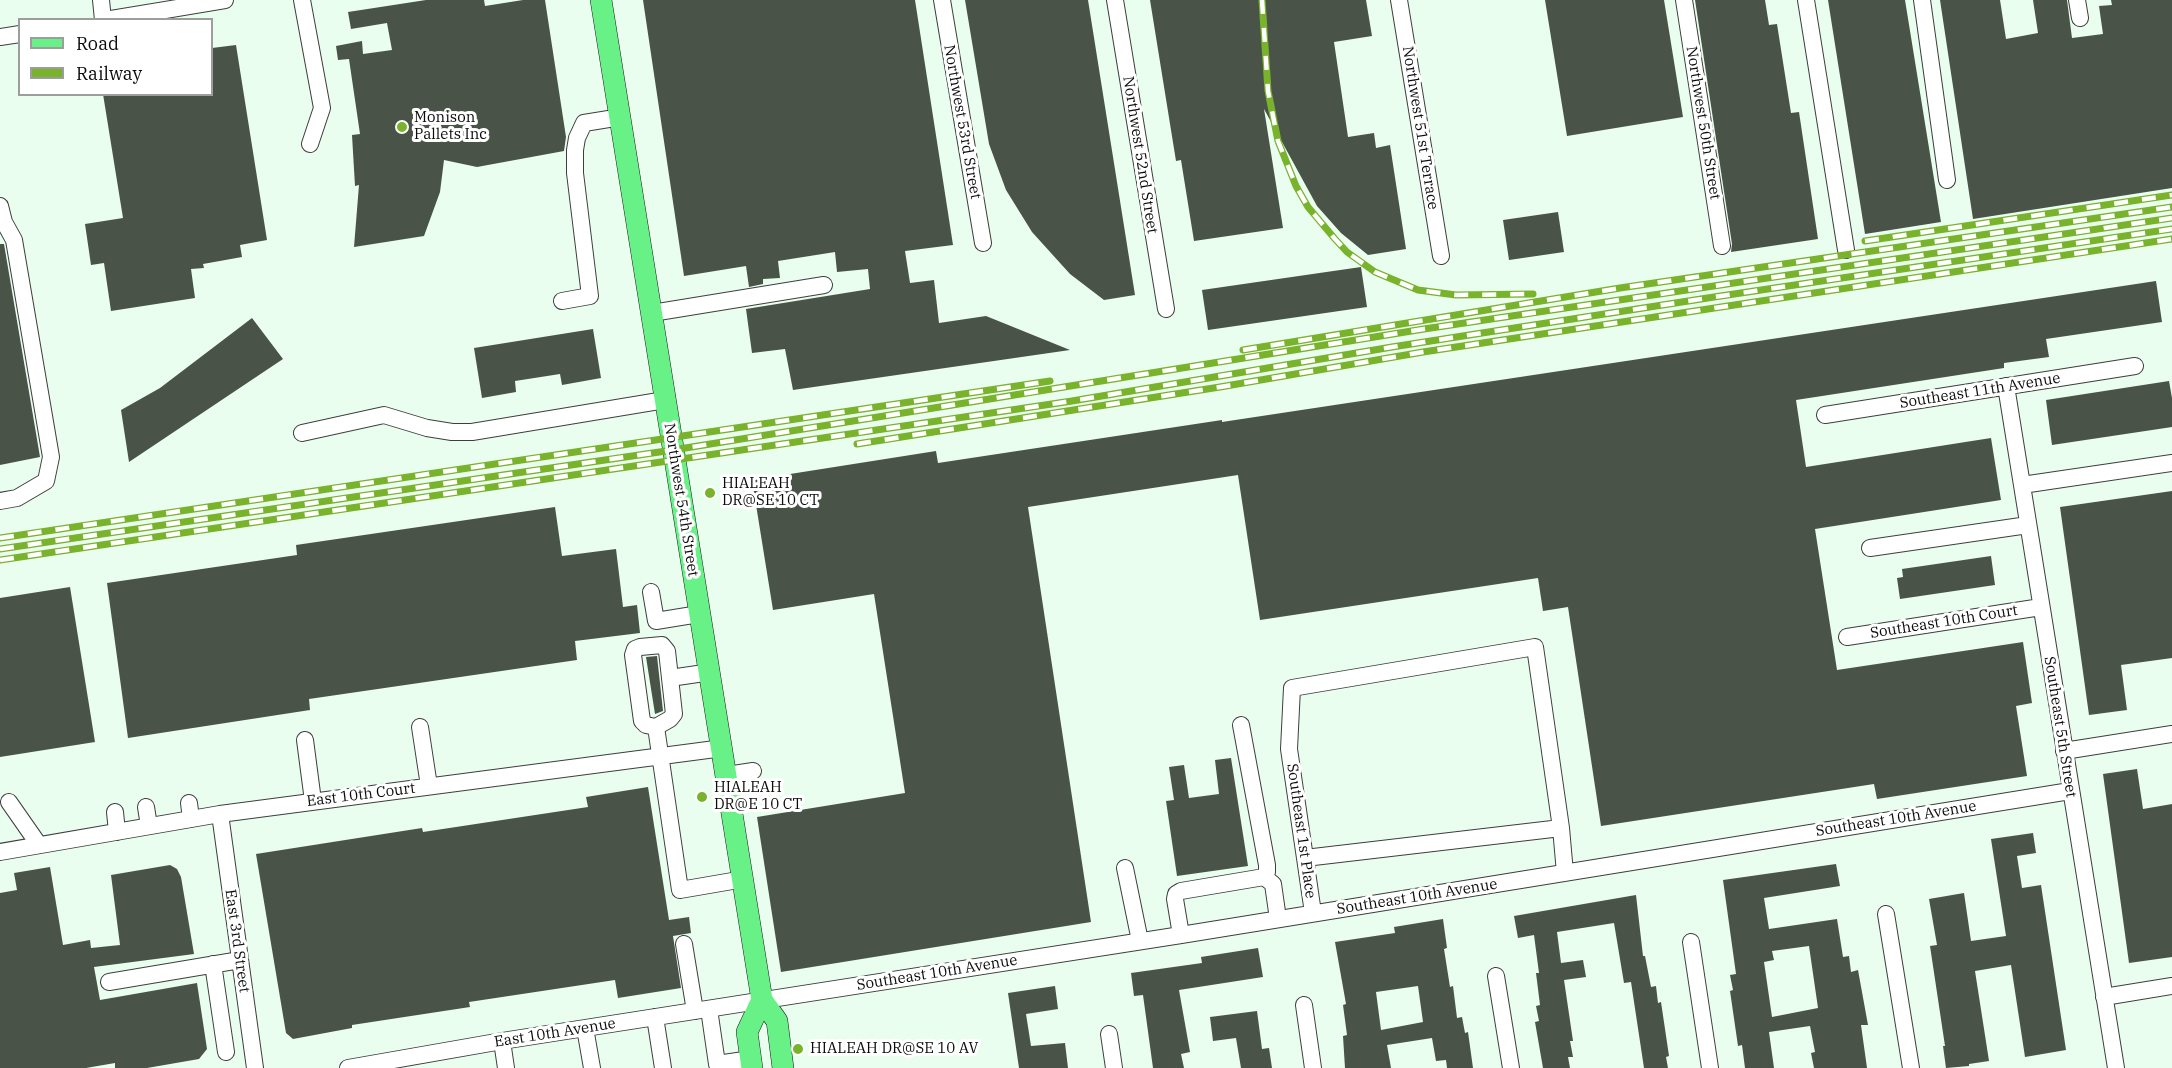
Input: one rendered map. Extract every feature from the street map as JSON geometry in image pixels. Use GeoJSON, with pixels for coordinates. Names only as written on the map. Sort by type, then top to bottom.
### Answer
{"type":"FeatureCollection","features":[{"type":"Feature","properties":{"kind":"main road","name":"Northwest 54th Street"},"geometry":{"type":"LineString","coordinates":[[601,0],[762,1000],[777,1021],[783,1068]]}},
{"type":"Feature","properties":{"kind":"main road"},"geometry":{"type":"LineString","coordinates":[[752,1063],[747,1032],[762,1000]]}},
{"type":"Feature","properties":{"kind":"street"},"geometry":{"type":"LineString","coordinates":[[100,0],[104,18]]}},
{"type":"Feature","properties":{"kind":"street"},"geometry":{"type":"LineString","coordinates":[[114,18],[196,2],[225,0]]}},
{"type":"Feature","properties":{"kind":"street"},"geometry":{"type":"LineString","coordinates":[[302,0],[322,108],[310,144]]}},
{"type":"Feature","properties":{"kind":"street","name":"Northwest 53rd Street"},"geometry":{"type":"LineString","coordinates":[[942,0],[983,243]]}},
{"type":"Feature","properties":{"kind":"street","name":"Northwest 52nd Street"},"geometry":{"type":"LineString","coordinates":[[1114,0],[1166,309]]}},
{"type":"Feature","properties":{"kind":"street","name":"Northwest 51st Terrace"},"geometry":{"type":"LineString","coordinates":[[1399,0],[1441,256]]}},
{"type":"Feature","properties":{"kind":"street","name":"Northwest 50th Street"},"geometry":{"type":"LineString","coordinates":[[1684,0],[1722,246]]}},
{"type":"Feature","properties":{"kind":"street"},"geometry":{"type":"LineString","coordinates":[[1806,0],[1846,250]]}},
{"type":"Feature","properties":{"kind":"street"},"geometry":{"type":"LineString","coordinates":[[1922,0],[1947,180]]}},
{"type":"Feature","properties":{"kind":"street"},"geometry":{"type":"LineString","coordinates":[[2077,0],[2080,18]]}},
{"type":"Feature","properties":{"kind":"street"},"geometry":{"type":"LineString","coordinates":[[0,37],[18,34]]}},
{"type":"Feature","properties":{"kind":"street"},"geometry":{"type":"LineString","coordinates":[[562,301],[590,296],[575,173],[577,138],[584,123],[621,117]]}},
{"type":"Feature","properties":{"kind":"street"},"geometry":{"type":"LineString","coordinates":[[0,501],[17,498],[46,481],[51,457],[14,240],[2,214]]}},
{"type":"Feature","properties":{"kind":"street"},"geometry":{"type":"LineString","coordinates":[[652,313],[824,285]]}},
{"type":"Feature","properties":{"kind":"street","name":"Southeast 11th Avenue"},"geometry":{"type":"LineString","coordinates":[[1825,415],[2135,366]]}},
{"type":"Feature","properties":{"kind":"street","name":"Southeast 5th Street"},"geometry":{"type":"LineString","coordinates":[[2006,386],[2115,1068]]}},
{"type":"Feature","properties":{"kind":"street"},"geometry":{"type":"LineString","coordinates":[[302,433],[384,416],[427,428],[472,432],[665,400]]}},
{"type":"Feature","properties":{"kind":"street"},"geometry":{"type":"LineString","coordinates":[[2022,485],[2172,463]]}},
{"type":"Feature","properties":{"kind":"street"},"geometry":{"type":"LineString","coordinates":[[1870,548],[2028,525]]}},
{"type":"Feature","properties":{"kind":"street"},"geometry":{"type":"LineString","coordinates":[[651,592],[656,621],[699,614]]}},
{"type":"Feature","properties":{"kind":"street","name":"Southeast 10th Court"},"geometry":{"type":"LineString","coordinates":[[1847,637],[2041,607]]}},
{"type":"Feature","properties":{"kind":"street"},"geometry":{"type":"LineString","coordinates":[[662,645],[667,651],[674,714],[656,727],[646,726],[642,721],[633,655],[635,649],[640,646],[662,645]]}},
{"type":"Feature","properties":{"kind":"street","name":"Southeast 1st Place"},"geometry":{"type":"LineString","coordinates":[[1313,914],[1289,749],[1292,688],[1535,647],[1561,828]]}},
{"type":"Feature","properties":{"kind":"street"},"geometry":{"type":"LineString","coordinates":[[670,678],[711,672]]}},
{"type":"Feature","properties":{"kind":"street"},"geometry":{"type":"LineString","coordinates":[[1242,725],[1267,865],[1264,877]]}},
{"type":"Feature","properties":{"kind":"street"},"geometry":{"type":"LineString","coordinates":[[420,727],[429,786]]}},
{"type":"Feature","properties":{"kind":"street"},"geometry":{"type":"LineString","coordinates":[[656,727],[680,890],[744,879]]}},
{"type":"Feature","properties":{"kind":"street"},"geometry":{"type":"LineString","coordinates":[[2064,751],[2172,734]]}},
{"type":"Feature","properties":{"kind":"street"},"geometry":{"type":"LineString","coordinates":[[305,740],[313,801]]}},
{"type":"Feature","properties":{"kind":"street","name":"East 10th Court"},"geometry":{"type":"LineString","coordinates":[[0,852],[149,826],[190,811],[220,814],[723,748]]}},
{"type":"Feature","properties":{"kind":"street"},"geometry":{"type":"LineString","coordinates":[[727,775],[753,771]]}},
{"type":"Feature","properties":{"kind":"street","name":"Southeast 10th Avenue"},"geometry":{"type":"LineString","coordinates":[[762,1000],[1313,914],[2070,791]]}},
{"type":"Feature","properties":{"kind":"street"},"geometry":{"type":"LineString","coordinates":[[9,802],[39,845]]}},
{"type":"Feature","properties":{"kind":"street"},"geometry":{"type":"LineString","coordinates":[[146,807],[149,826]]}},
{"type":"Feature","properties":{"kind":"street"},"geometry":{"type":"LineString","coordinates":[[115,812],[117,832]]}},
{"type":"Feature","properties":{"kind":"street","name":"East 3rd Street"},"geometry":{"type":"LineString","coordinates":[[220,814],[255,1068]]}},
{"type":"Feature","properties":{"kind":"street"},"geometry":{"type":"LineString","coordinates":[[1305,858],[1561,828],[1565,873]]}},
{"type":"Feature","properties":{"kind":"street"},"geometry":{"type":"LineString","coordinates":[[1125,868],[1140,941]]}},
{"type":"Feature","properties":{"kind":"street"},"geometry":{"type":"LineString","coordinates":[[1181,935],[1174,899],[1176,894],[1181,891],[1264,877],[1273,884],[1278,919]]}},
{"type":"Feature","properties":{"kind":"street"},"geometry":{"type":"LineString","coordinates":[[1887,914],[1911,1068]]}},
{"type":"Feature","properties":{"kind":"street"},"geometry":{"type":"LineString","coordinates":[[1691,942],[1710,1068]]}},
{"type":"Feature","properties":{"kind":"street"},"geometry":{"type":"LineString","coordinates":[[684,944],[717,1064],[752,1063]]}},
{"type":"Feature","properties":{"kind":"street"},"geometry":{"type":"LineString","coordinates":[[109,982],[240,960]]}},
{"type":"Feature","properties":{"kind":"street"},"geometry":{"type":"LineString","coordinates":[[213,964],[226,1053]]}},
{"type":"Feature","properties":{"kind":"street"},"geometry":{"type":"LineString","coordinates":[[1496,976],[1511,1068]]}},
{"type":"Feature","properties":{"kind":"street"},"geometry":{"type":"LineString","coordinates":[[2104,997],[2172,986]]}},
{"type":"Feature","properties":{"kind":"street","name":"East 10th Avenue"},"geometry":{"type":"LineString","coordinates":[[348,1068],[762,1000]]}},
{"type":"Feature","properties":{"kind":"street"},"geometry":{"type":"LineString","coordinates":[[1304,1005],[1313,1068]]}},
{"type":"Feature","properties":{"kind":"street"},"geometry":{"type":"LineString","coordinates":[[655,1017],[663,1068]]}},
{"type":"Feature","properties":{"kind":"street"},"geometry":{"type":"LineString","coordinates":[[585,1028],[592,1068]]}},
{"type":"Feature","properties":{"kind":"street"},"geometry":{"type":"LineString","coordinates":[[1109,1034],[1114,1068]]}},
{"type":"Feature","properties":{"kind":"street"},"geometry":{"type":"LineString","coordinates":[[502,1041],[506,1068]]}},
{"type":"Feature","properties":{"kind":"building"},"geometry":{"type":"Polygon","coordinates":[[[426,0],[484,0],[485,6],[523,0],[545,0],[566,137],[564,151],[477,167],[444,160],[440,192],[424,236],[354,247],[359,185],[355,186],[352,135],[360,134],[349,59],[338,60],[336,46],[362,41],[363,54],[392,50],[387,23],[351,29],[348,12],[426,0]]]}},
{"type":"Feature","properties":{"kind":"building"},"geometry":{"type":"Polygon","coordinates":[[[643,0],[915,0],[953,245],[905,251],[910,283],[934,280],[939,323],[986,316],[1070,350],[793,390],[785,349],[752,353],[746,309],[870,289],[868,269],[837,272],[835,252],[778,261],[780,278],[763,279],[763,284],[749,287],[746,266],[684,276],[643,0]]]}},
{"type":"Feature","properties":{"kind":"building"},"geometry":{"type":"Polygon","coordinates":[[[965,0],[1088,0],[1135,295],[1104,300],[1070,274],[1032,232],[1006,190],[989,144],[965,0]]]}},
{"type":"Feature","properties":{"kind":"building"},"geometry":{"type":"Polygon","coordinates":[[[1150,0],[1366,0],[1372,36],[1334,42],[1348,137],[1374,133],[1376,148],[1390,145],[1406,249],[1368,255],[1341,233],[1317,206],[1264,109],[1283,228],[1194,241],[1181,160],[1176,161],[1150,0]]]}},
{"type":"Feature","properties":{"kind":"building"},"geometry":{"type":"Polygon","coordinates":[[[1545,0],[1664,0],[1683,117],[1567,136],[1545,0]]]}},
{"type":"Feature","properties":{"kind":"building"},"geometry":{"type":"Polygon","coordinates":[[[1695,0],[1765,0],[1769,25],[1777,24],[1791,113],[1799,112],[1818,239],[1731,252],[1732,244],[1695,0]]]}},
{"type":"Feature","properties":{"kind":"building"},"geometry":{"type":"Polygon","coordinates":[[[1828,0],[1905,0],[1941,222],[1865,234],[1828,0]]]}},
{"type":"Feature","properties":{"kind":"building"},"geometry":{"type":"Polygon","coordinates":[[[1940,0],[2000,0],[2006,39],[2038,33],[2033,0],[2067,0],[2072,38],[2103,34],[2099,6],[2112,5],[2111,0],[2172,0],[2172,188],[1973,219],[1940,0]]]}},
{"type":"Feature","properties":{"kind":"building"},"geometry":{"type":"Polygon","coordinates":[[[236,45],[267,240],[240,245],[242,257],[203,264],[204,268],[191,269],[195,298],[111,311],[104,263],[91,265],[85,224],[123,218],[103,96],[213,96],[213,48],[236,45]]]}},
{"type":"Feature","properties":{"kind":"building"},"geometry":{"type":"Polygon","coordinates":[[[1558,212],[1564,252],[1509,260],[1503,220],[1558,212]]]}},
{"type":"Feature","properties":{"kind":"building"},"geometry":{"type":"Polygon","coordinates":[[[0,244],[4,244],[40,457],[0,465],[0,244]]]}},
{"type":"Feature","properties":{"kind":"building"},"geometry":{"type":"Polygon","coordinates":[[[1361,267],[1367,307],[1208,330],[1202,290],[1361,267]]]}},
{"type":"Feature","properties":{"kind":"building"},"geometry":{"type":"Polygon","coordinates":[[[2156,281],[2162,322],[2046,339],[2049,357],[2004,363],[2004,368],[1796,400],[1806,467],[1991,438],[2001,500],[1815,529],[1837,670],[2023,642],[2032,703],[2016,706],[2027,776],[1877,799],[1874,784],[1601,826],[1568,607],[1543,611],[1538,578],[1260,620],[1238,475],[1028,507],[1091,922],[781,972],[757,817],[905,793],[874,594],[773,610],[752,480],[936,451],[938,463],[2156,281]]]}},
{"type":"Feature","properties":{"kind":"building"},"geometry":{"type":"Polygon","coordinates":[[[252,318],[283,359],[129,462],[121,410],[160,388],[252,318]]]}},
{"type":"Feature","properties":{"kind":"building"},"geometry":{"type":"Polygon","coordinates":[[[593,329],[601,378],[562,385],[560,374],[515,381],[516,392],[482,398],[474,348],[593,329]]]}},
{"type":"Feature","properties":{"kind":"building"},"geometry":{"type":"Polygon","coordinates":[[[2169,381],[2172,398],[2172,427],[2052,445],[2046,400],[2169,381]]]}},
{"type":"Feature","properties":{"kind":"building"},"geometry":{"type":"Polygon","coordinates":[[[2172,491],[2172,658],[2121,665],[2127,710],[2089,715],[2060,507],[2172,491]]]}},
{"type":"Feature","properties":{"kind":"building"},"geometry":{"type":"Polygon","coordinates":[[[555,507],[562,556],[616,549],[623,607],[637,605],[640,633],[575,641],[577,660],[309,699],[310,710],[128,738],[107,583],[297,555],[296,545],[555,507]]]}},
{"type":"Feature","properties":{"kind":"building"},"geometry":{"type":"Polygon","coordinates":[[[1991,556],[1995,585],[1900,599],[1897,578],[1903,577],[1902,569],[1991,556]]]}},
{"type":"Feature","properties":{"kind":"building"},"geometry":{"type":"Polygon","coordinates":[[[70,587],[95,742],[0,757],[0,598],[70,587]]]}},
{"type":"Feature","properties":{"kind":"building"},"geometry":{"type":"Polygon","coordinates":[[[657,656],[663,711],[655,714],[646,657],[657,656]]]}},
{"type":"Feature","properties":{"kind":"building"},"geometry":{"type":"Polygon","coordinates":[[[1231,758],[1248,866],[1177,876],[1166,801],[1174,800],[1169,767],[1184,765],[1189,798],[1219,794],[1215,760],[1231,758]]]}},
{"type":"Feature","properties":{"kind":"building"},"geometry":{"type":"Polygon","coordinates":[[[2137,769],[2143,809],[2172,804],[2172,957],[2129,963],[2103,774],[2137,769]]]}},
{"type":"Feature","properties":{"kind":"building"},"geometry":{"type":"Polygon","coordinates":[[[648,787],[669,920],[689,917],[691,933],[673,936],[681,988],[618,998],[615,980],[469,1002],[470,1007],[352,1025],[352,1028],[293,1039],[286,1033],[256,854],[422,828],[423,832],[588,807],[586,797],[648,787]]]}},
{"type":"Feature","properties":{"kind":"building"},"geometry":{"type":"Polygon","coordinates":[[[2033,833],[2036,853],[2017,856],[2022,888],[2041,885],[2066,1050],[2025,1057],[2011,965],[1975,971],[1989,1061],[1946,1068],[1943,1046],[1945,1046],[1930,946],[1937,945],[1929,899],[1964,893],[1971,941],[2006,936],[1991,839],[2033,833]]]}},
{"type":"Feature","properties":{"kind":"building"},"geometry":{"type":"Polygon","coordinates":[[[1836,864],[1840,886],[1764,898],[1769,929],[1837,919],[1843,957],[1849,956],[1851,972],[1858,970],[1868,1025],[1861,1025],[1867,1068],[1814,1068],[1811,1053],[1815,1052],[1810,1026],[1769,1032],[1774,1068],[1745,1068],[1742,1045],[1738,1046],[1730,991],[1733,990],[1730,975],[1736,974],[1723,880],[1836,864]],[[1809,946],[1772,951],[1774,960],[1764,962],[1772,1017],[1818,1008],[1809,946]]]}},
{"type":"Feature","properties":{"kind":"building"},"geometry":{"type":"Polygon","coordinates":[[[170,865],[177,869],[181,877],[194,954],[94,967],[100,1000],[197,983],[207,1049],[199,1059],[147,1068],[115,1068],[115,1063],[86,1068],[0,1068],[0,893],[17,890],[14,873],[50,867],[63,945],[90,940],[91,948],[120,945],[111,875],[170,865]]]}},
{"type":"Feature","properties":{"kind":"building"},"geometry":{"type":"Polygon","coordinates":[[[1636,895],[1643,956],[1645,956],[1651,987],[1656,986],[1658,1003],[1661,1002],[1669,1056],[1666,1057],[1668,1068],[1644,1068],[1631,982],[1624,983],[1614,923],[1557,932],[1561,963],[1583,960],[1586,977],[1564,980],[1573,1041],[1570,1041],[1573,1057],[1568,1057],[1570,1068],[1543,1068],[1535,1022],[1539,1021],[1536,1006],[1540,1005],[1534,935],[1518,938],[1514,916],[1636,895]]]}},
{"type":"Feature","properties":{"kind":"building"},"geometry":{"type":"Polygon","coordinates":[[[1443,919],[1447,948],[1444,949],[1450,987],[1453,986],[1457,1018],[1462,1017],[1465,1033],[1468,1032],[1473,1068],[1447,1068],[1446,1060],[1436,1061],[1432,1038],[1387,1045],[1391,1068],[1345,1068],[1343,1036],[1347,1035],[1343,1005],[1346,1004],[1335,942],[1395,933],[1394,927],[1443,919]],[[1418,986],[1376,992],[1381,1030],[1423,1022],[1418,986]]]}},
{"type":"Feature","properties":{"kind":"building"},"geometry":{"type":"Polygon","coordinates":[[[1258,948],[1263,977],[1179,990],[1190,1052],[1181,1054],[1184,1068],[1153,1068],[1143,995],[1134,996],[1131,973],[1202,963],[1201,957],[1258,948]]]}},
{"type":"Feature","properties":{"kind":"building"},"geometry":{"type":"Polygon","coordinates":[[[1055,986],[1058,1009],[1026,1014],[1031,1046],[1065,1043],[1068,1068],[1019,1068],[1008,993],[1055,986]]]}},
{"type":"Feature","properties":{"kind":"building"},"geometry":{"type":"Polygon","coordinates":[[[1257,1011],[1262,1049],[1269,1048],[1272,1068],[1241,1068],[1236,1038],[1213,1041],[1210,1017],[1257,1011]]]}},
{"type":"Feature","properties":{"kind":"railway"},"geometry":{"type":"LineString","coordinates":[[1262,0],[1268,91],[1278,141],[1296,186],[1308,207],[1335,239],[1347,252],[1375,272],[1418,290],[1456,295],[1533,294]]}},
{"type":"Feature","properties":{"kind":"railway"},"geometry":{"type":"LineString","coordinates":[[1865,241],[2172,195]]}},
{"type":"Feature","properties":{"kind":"railway"},"geometry":{"type":"LineString","coordinates":[[1243,350],[1620,288],[2172,207]]}},
{"type":"Feature","properties":{"kind":"railway"},"geometry":{"type":"LineString","coordinates":[[0,549],[673,450],[1424,329],[2172,218]]}},
{"type":"Feature","properties":{"kind":"railway"},"geometry":{"type":"LineString","coordinates":[[0,560],[1072,401],[1392,347],[2172,229]]}},
{"type":"Feature","properties":{"kind":"railway"},"geometry":{"type":"LineString","coordinates":[[857,444],[1220,387],[1423,352],[2172,239]]}},
{"type":"Feature","properties":{"kind":"railway"},"geometry":{"type":"LineString","coordinates":[[0,538],[1050,381]]}},
{"type":"Feature","properties":{"kind":"place","name":"Monison Pallets Inc"},"geometry":{"type":"Point","coordinates":[402,127]}},
{"type":"Feature","properties":{"kind":"place","name":"HIALEAH DR@SE 10 CT"},"geometry":{"type":"Point","coordinates":[710,493]}},
{"type":"Feature","properties":{"kind":"place","name":"HIALEAH DR@E 10 CT"},"geometry":{"type":"Point","coordinates":[702,797]}},
{"type":"Feature","properties":{"kind":"place","name":"HIALEAH DR@SE 10 AV"},"geometry":{"type":"Point","coordinates":[798,1049]}}]}
